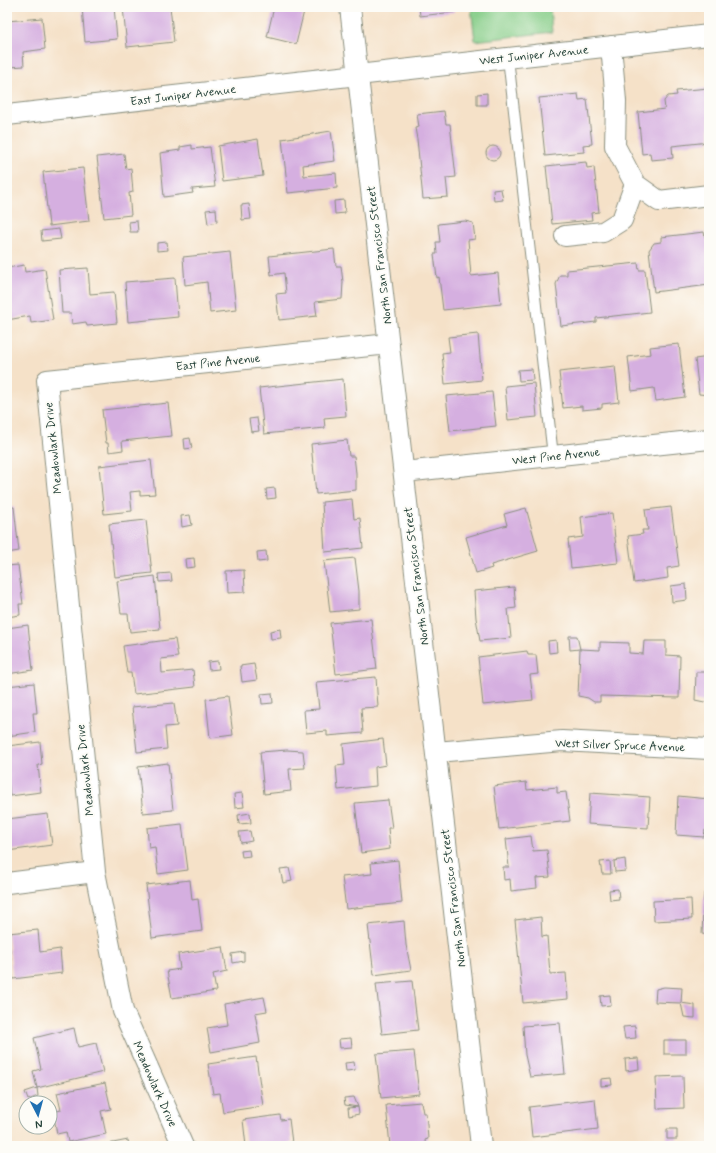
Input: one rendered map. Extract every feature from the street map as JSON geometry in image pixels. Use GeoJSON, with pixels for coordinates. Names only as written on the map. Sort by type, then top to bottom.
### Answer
{"type":"FeatureCollection","features":[{"type":"Feature","properties":{"kind":"street","name":"North San Francisco Street"},"geometry":{"type":"LineString","coordinates":[[350,7],[481,1146]]}},
{"type":"Feature","properties":{"kind":"street","name":"West Juniper Avenue"},"geometry":{"type":"LineString","coordinates":[[358,74],[709,35]]}},
{"type":"Feature","properties":{"kind":"street"},"geometry":{"type":"LineString","coordinates":[[611,46],[616,101],[615,146],[635,184],[659,201],[709,195]]}},
{"type":"Feature","properties":{"kind":"street","name":"East Juniper Avenue"},"geometry":{"type":"LineString","coordinates":[[7,115],[358,74]]}},
{"type":"Feature","properties":{"kind":"street"},"geometry":{"type":"LineString","coordinates":[[565,236],[602,232],[622,220],[635,184]]}},
{"type":"Feature","properties":{"kind":"street","name":"East Pine Avenue"},"geometry":{"type":"LineString","coordinates":[[47,380],[389,344]]}},
{"type":"Feature","properties":{"kind":"street","name":"Meadowlark Drive"},"geometry":{"type":"LineString","coordinates":[[47,380],[95,872],[122,1011],[183,1146]]}},
{"type":"Feature","properties":{"kind":"street","name":"West Pine Avenue"},"geometry":{"type":"LineString","coordinates":[[404,472],[709,439]]}},
{"type":"Feature","properties":{"kind":"street","name":"West Silver Spruce Avenue"},"geometry":{"type":"LineString","coordinates":[[436,752],[562,741],[709,749]]}},
{"type":"Feature","properties":{"kind":"street"},"geometry":{"type":"LineString","coordinates":[[7,883],[95,872]]}},
{"type":"Feature","properties":{"kind":"lane"},"geometry":{"type":"LineString","coordinates":[[508,58],[552,456]]}},
{"type":"Feature","properties":{"kind":"green space"},"geometry":{"type":"Polygon","coordinates":[[[471,7],[550,7],[552,32],[475,41],[471,7]]]}},
{"type":"Feature","properties":{"kind":"building"},"geometry":{"type":"Polygon","coordinates":[[[82,7],[114,7],[117,39],[85,42],[82,7]]]}},
{"type":"Feature","properties":{"kind":"building"},"geometry":{"type":"Polygon","coordinates":[[[123,7],[170,7],[174,42],[127,47],[123,7]]]}},
{"type":"Feature","properties":{"kind":"building"},"geometry":{"type":"Polygon","coordinates":[[[274,7],[305,7],[296,44],[267,37],[274,7]]]}},
{"type":"Feature","properties":{"kind":"building"},"geometry":{"type":"Polygon","coordinates":[[[419,7],[454,7],[454,12],[420,16],[419,7]]]}},
{"type":"Feature","properties":{"kind":"building"},"geometry":{"type":"Polygon","coordinates":[[[42,18],[45,49],[23,52],[24,66],[10,67],[7,21],[42,18]]]}},
{"type":"Feature","properties":{"kind":"building"},"geometry":{"type":"Polygon","coordinates":[[[709,88],[709,142],[672,146],[673,158],[651,160],[650,153],[642,154],[638,112],[665,109],[664,101],[668,96],[677,95],[676,91],[709,88]]]}},
{"type":"Feature","properties":{"kind":"building"},"geometry":{"type":"Polygon","coordinates":[[[487,93],[487,105],[477,105],[477,94],[487,93]]]}},
{"type":"Feature","properties":{"kind":"building"},"geometry":{"type":"Polygon","coordinates":[[[578,94],[579,100],[587,99],[592,144],[583,145],[584,152],[545,156],[539,98],[578,94]]]}},
{"type":"Feature","properties":{"kind":"building"},"geometry":{"type":"Polygon","coordinates":[[[444,111],[446,124],[450,124],[456,177],[446,178],[448,197],[423,199],[415,128],[419,127],[417,114],[444,111]]]}},
{"type":"Feature","properties":{"kind":"building"},"geometry":{"type":"Polygon","coordinates":[[[331,131],[335,161],[303,165],[304,176],[336,173],[337,188],[288,193],[282,139],[331,131]]]}},
{"type":"Feature","properties":{"kind":"building"},"geometry":{"type":"Polygon","coordinates":[[[258,139],[263,176],[222,181],[218,146],[258,139]]]}},
{"type":"Feature","properties":{"kind":"building"},"geometry":{"type":"Polygon","coordinates":[[[192,145],[192,149],[210,147],[215,187],[192,189],[193,193],[164,197],[160,153],[180,150],[180,147],[192,145]]]}},
{"type":"Feature","properties":{"kind":"building"},"geometry":{"type":"Polygon","coordinates":[[[490,146],[496,146],[500,150],[500,156],[496,160],[490,160],[486,156],[486,150],[490,146]]]}},
{"type":"Feature","properties":{"kind":"building"},"geometry":{"type":"Polygon","coordinates":[[[124,154],[126,169],[131,168],[133,192],[129,193],[131,215],[104,218],[97,157],[124,154]]]}},
{"type":"Feature","properties":{"kind":"building"},"geometry":{"type":"Polygon","coordinates":[[[586,162],[587,168],[594,167],[599,212],[591,213],[592,220],[552,224],[546,166],[586,162]]]}},
{"type":"Feature","properties":{"kind":"building"},"geometry":{"type":"Polygon","coordinates":[[[83,168],[89,221],[49,226],[43,172],[83,168]]]}},
{"type":"Feature","properties":{"kind":"building"},"geometry":{"type":"Polygon","coordinates":[[[501,189],[503,200],[494,201],[493,190],[501,189]]]}},
{"type":"Feature","properties":{"kind":"building"},"geometry":{"type":"Polygon","coordinates":[[[344,200],[345,213],[335,214],[334,201],[344,200]]]}},
{"type":"Feature","properties":{"kind":"building"},"geometry":{"type":"Polygon","coordinates":[[[249,204],[251,219],[242,220],[241,205],[249,204]]]}},
{"type":"Feature","properties":{"kind":"building"},"geometry":{"type":"Polygon","coordinates":[[[216,209],[217,222],[208,224],[206,210],[216,209]]]}},
{"type":"Feature","properties":{"kind":"building"},"geometry":{"type":"Polygon","coordinates":[[[137,221],[138,232],[130,232],[129,222],[137,221]]]}},
{"type":"Feature","properties":{"kind":"building"},"geometry":{"type":"Polygon","coordinates":[[[465,221],[473,223],[475,239],[468,240],[471,276],[498,273],[501,304],[443,310],[439,277],[437,278],[434,254],[437,254],[436,242],[440,242],[438,224],[465,221]]]}},
{"type":"Feature","properties":{"kind":"building"},"geometry":{"type":"Polygon","coordinates":[[[59,229],[61,239],[42,241],[41,231],[59,229]]]}},
{"type":"Feature","properties":{"kind":"building"},"geometry":{"type":"Polygon","coordinates":[[[704,232],[705,237],[709,237],[709,285],[654,292],[649,250],[654,243],[661,242],[661,237],[704,232]]]}},
{"type":"Feature","properties":{"kind":"building"},"geometry":{"type":"Polygon","coordinates":[[[167,242],[168,250],[157,251],[157,243],[167,242]]]}},
{"type":"Feature","properties":{"kind":"building"},"geometry":{"type":"Polygon","coordinates":[[[334,249],[336,266],[341,266],[343,282],[342,299],[315,302],[317,316],[279,320],[276,294],[286,293],[284,273],[271,275],[269,256],[334,249]]]}},
{"type":"Feature","properties":{"kind":"building"},"geometry":{"type":"Polygon","coordinates":[[[230,252],[236,310],[210,313],[207,282],[185,285],[183,257],[230,252]]]}},
{"type":"Feature","properties":{"kind":"building"},"geometry":{"type":"Polygon","coordinates":[[[638,263],[639,270],[645,270],[650,312],[596,318],[596,322],[561,326],[556,284],[560,275],[567,275],[567,270],[638,263]]]}},
{"type":"Feature","properties":{"kind":"building"},"geometry":{"type":"Polygon","coordinates":[[[24,265],[25,272],[45,269],[53,320],[31,323],[30,316],[7,320],[7,268],[24,265]]]}},
{"type":"Feature","properties":{"kind":"building"},"geometry":{"type":"Polygon","coordinates":[[[88,268],[90,294],[114,292],[117,323],[87,326],[86,322],[72,324],[71,313],[62,313],[59,270],[88,268]]]}},
{"type":"Feature","properties":{"kind":"building"},"geometry":{"type":"Polygon","coordinates":[[[175,278],[178,317],[128,322],[125,282],[175,278]]]}},
{"type":"Feature","properties":{"kind":"building"},"geometry":{"type":"Polygon","coordinates":[[[478,334],[482,380],[445,384],[442,353],[450,352],[448,337],[478,334]]]}},
{"type":"Feature","properties":{"kind":"building"},"geometry":{"type":"Polygon","coordinates":[[[679,344],[685,397],[656,401],[654,388],[632,391],[628,357],[651,354],[650,347],[679,344]]]}},
{"type":"Feature","properties":{"kind":"building"},"geometry":{"type":"Polygon","coordinates":[[[709,357],[709,395],[699,394],[695,359],[709,357]]]}},
{"type":"Feature","properties":{"kind":"building"},"geometry":{"type":"Polygon","coordinates":[[[615,366],[619,402],[602,404],[602,408],[582,410],[582,406],[563,408],[559,372],[615,366]]]}},
{"type":"Feature","properties":{"kind":"building"},"geometry":{"type":"Polygon","coordinates":[[[532,369],[533,380],[519,381],[518,370],[532,369]]]}},
{"type":"Feature","properties":{"kind":"building"},"geometry":{"type":"Polygon","coordinates":[[[343,379],[346,416],[324,418],[325,428],[264,434],[259,388],[343,379]]]}},
{"type":"Feature","properties":{"kind":"building"},"geometry":{"type":"Polygon","coordinates":[[[534,383],[537,417],[508,420],[505,386],[534,383]]]}},
{"type":"Feature","properties":{"kind":"building"},"geometry":{"type":"Polygon","coordinates":[[[492,392],[496,426],[450,431],[446,396],[492,392]]]}},
{"type":"Feature","properties":{"kind":"building"},"geometry":{"type":"Polygon","coordinates":[[[168,403],[172,436],[122,441],[123,450],[109,452],[108,443],[106,443],[102,410],[168,403]]]}},
{"type":"Feature","properties":{"kind":"building"},"geometry":{"type":"Polygon","coordinates":[[[257,418],[259,431],[251,432],[249,419],[257,418]]]}},
{"type":"Feature","properties":{"kind":"building"},"geometry":{"type":"Polygon","coordinates":[[[190,438],[192,448],[185,449],[184,439],[190,438]]]}},
{"type":"Feature","properties":{"kind":"building"},"geometry":{"type":"Polygon","coordinates":[[[347,440],[349,456],[354,456],[356,490],[316,494],[311,444],[347,440]]]}},
{"type":"Feature","properties":{"kind":"building"},"geometry":{"type":"Polygon","coordinates":[[[151,460],[155,494],[140,495],[140,491],[130,492],[132,511],[104,514],[99,466],[151,460]]]}},
{"type":"Feature","properties":{"kind":"building"},"geometry":{"type":"Polygon","coordinates":[[[275,488],[276,498],[267,499],[266,489],[275,488]]]}},
{"type":"Feature","properties":{"kind":"building"},"geometry":{"type":"Polygon","coordinates":[[[352,499],[354,519],[360,518],[363,548],[325,552],[322,502],[352,499]]]}},
{"type":"Feature","properties":{"kind":"building"},"geometry":{"type":"Polygon","coordinates":[[[14,507],[19,551],[7,553],[7,508],[14,507]]]}},
{"type":"Feature","properties":{"kind":"building"},"geometry":{"type":"Polygon","coordinates":[[[671,507],[679,566],[667,568],[668,578],[634,583],[628,536],[643,534],[642,530],[648,530],[645,510],[671,507]]]}},
{"type":"Feature","properties":{"kind":"building"},"geometry":{"type":"Polygon","coordinates":[[[526,508],[538,551],[491,565],[492,568],[476,573],[466,537],[507,525],[504,514],[526,508]]]}},
{"type":"Feature","properties":{"kind":"building"},"geometry":{"type":"Polygon","coordinates":[[[612,513],[618,563],[571,568],[568,539],[583,537],[581,517],[612,513]]]}},
{"type":"Feature","properties":{"kind":"building"},"geometry":{"type":"Polygon","coordinates":[[[190,515],[192,525],[182,527],[181,516],[190,515]]]}},
{"type":"Feature","properties":{"kind":"building"},"geometry":{"type":"Polygon","coordinates":[[[146,520],[152,573],[115,577],[109,524],[146,520]]]}},
{"type":"Feature","properties":{"kind":"building"},"geometry":{"type":"Polygon","coordinates":[[[266,551],[267,561],[258,562],[257,552],[266,551]]]}},
{"type":"Feature","properties":{"kind":"building"},"geometry":{"type":"Polygon","coordinates":[[[194,558],[195,567],[186,568],[185,559],[194,558]]]}},
{"type":"Feature","properties":{"kind":"building"},"geometry":{"type":"Polygon","coordinates":[[[355,558],[359,591],[359,609],[330,612],[324,561],[355,558]]]}},
{"type":"Feature","properties":{"kind":"building"},"geometry":{"type":"Polygon","coordinates":[[[18,565],[23,604],[19,604],[20,615],[7,617],[7,566],[18,565]]]}},
{"type":"Feature","properties":{"kind":"building"},"geometry":{"type":"Polygon","coordinates":[[[244,570],[245,592],[227,593],[226,571],[244,570]]]}},
{"type":"Feature","properties":{"kind":"building"},"geometry":{"type":"Polygon","coordinates":[[[171,573],[172,581],[159,582],[158,574],[171,573]]]}},
{"type":"Feature","properties":{"kind":"building"},"geometry":{"type":"Polygon","coordinates":[[[155,576],[160,629],[130,632],[128,614],[121,614],[117,581],[155,576]]]}},
{"type":"Feature","properties":{"kind":"building"},"geometry":{"type":"Polygon","coordinates":[[[686,584],[687,600],[672,602],[671,586],[686,584]]]}},
{"type":"Feature","properties":{"kind":"building"},"geometry":{"type":"Polygon","coordinates":[[[514,587],[516,608],[508,609],[511,638],[480,641],[476,618],[474,591],[514,587]]]}},
{"type":"Feature","properties":{"kind":"building"},"geometry":{"type":"Polygon","coordinates":[[[371,619],[377,669],[336,674],[330,623],[371,619]]]}},
{"type":"Feature","properties":{"kind":"building"},"geometry":{"type":"Polygon","coordinates":[[[28,625],[33,670],[7,674],[7,628],[28,625]]]}},
{"type":"Feature","properties":{"kind":"building"},"geometry":{"type":"Polygon","coordinates":[[[280,629],[281,638],[271,639],[270,631],[280,629]]]}},
{"type":"Feature","properties":{"kind":"building"},"geometry":{"type":"Polygon","coordinates":[[[569,636],[577,636],[580,649],[570,650],[569,636]]]}},
{"type":"Feature","properties":{"kind":"building"},"geometry":{"type":"Polygon","coordinates":[[[175,639],[178,657],[161,659],[162,673],[193,670],[195,687],[134,694],[131,673],[127,673],[123,646],[175,639]]]}},
{"type":"Feature","properties":{"kind":"building"},"geometry":{"type":"Polygon","coordinates":[[[556,640],[557,652],[549,653],[548,641],[556,640]]]}},
{"type":"Feature","properties":{"kind":"building"},"geometry":{"type":"Polygon","coordinates":[[[644,641],[666,641],[666,655],[680,656],[679,698],[600,696],[600,702],[594,702],[588,698],[578,696],[580,649],[600,650],[600,642],[629,643],[629,653],[643,654],[644,641]]]}},
{"type":"Feature","properties":{"kind":"building"},"geometry":{"type":"Polygon","coordinates":[[[527,651],[528,655],[536,655],[538,674],[530,675],[533,700],[483,705],[478,657],[527,651]]]}},
{"type":"Feature","properties":{"kind":"building"},"geometry":{"type":"Polygon","coordinates":[[[218,661],[219,669],[209,670],[208,662],[218,661]]]}},
{"type":"Feature","properties":{"kind":"building"},"geometry":{"type":"Polygon","coordinates":[[[254,664],[257,680],[242,682],[240,666],[254,664]]]}},
{"type":"Feature","properties":{"kind":"building"},"geometry":{"type":"Polygon","coordinates":[[[696,672],[709,672],[709,703],[695,700],[696,672]]]}},
{"type":"Feature","properties":{"kind":"building"},"geometry":{"type":"Polygon","coordinates":[[[376,677],[378,707],[361,708],[363,733],[327,736],[327,731],[306,733],[304,710],[319,709],[316,682],[376,677]]]}},
{"type":"Feature","properties":{"kind":"building"},"geometry":{"type":"Polygon","coordinates":[[[34,683],[37,713],[33,713],[35,732],[7,736],[7,686],[34,683]]]}},
{"type":"Feature","properties":{"kind":"building"},"geometry":{"type":"Polygon","coordinates":[[[272,693],[273,703],[262,704],[261,694],[272,693]]]}},
{"type":"Feature","properties":{"kind":"building"},"geometry":{"type":"Polygon","coordinates":[[[228,696],[233,735],[210,738],[206,699],[228,696]]]}},
{"type":"Feature","properties":{"kind":"building"},"geometry":{"type":"Polygon","coordinates":[[[174,703],[177,726],[165,727],[167,749],[137,752],[132,707],[174,703]]]}},
{"type":"Feature","properties":{"kind":"building"},"geometry":{"type":"Polygon","coordinates":[[[383,739],[386,765],[375,767],[376,786],[338,790],[336,766],[345,765],[343,744],[383,739]]]}},
{"type":"Feature","properties":{"kind":"building"},"geometry":{"type":"Polygon","coordinates":[[[40,742],[42,764],[38,765],[41,792],[10,796],[7,770],[7,746],[40,742]]]}},
{"type":"Feature","properties":{"kind":"building"},"geometry":{"type":"Polygon","coordinates":[[[287,750],[303,751],[305,768],[289,769],[291,791],[264,794],[260,752],[287,750]]]}},
{"type":"Feature","properties":{"kind":"building"},"geometry":{"type":"Polygon","coordinates":[[[168,763],[173,810],[143,813],[138,767],[168,763]]]}},
{"type":"Feature","properties":{"kind":"building"},"geometry":{"type":"Polygon","coordinates":[[[526,782],[527,790],[557,787],[557,793],[566,792],[570,821],[499,829],[494,786],[526,782]]]}},
{"type":"Feature","properties":{"kind":"building"},"geometry":{"type":"Polygon","coordinates":[[[242,793],[244,807],[235,808],[234,794],[242,793]]]}},
{"type":"Feature","properties":{"kind":"building"},"geometry":{"type":"Polygon","coordinates":[[[590,793],[650,797],[648,828],[588,824],[590,793]]]}},
{"type":"Feature","properties":{"kind":"building"},"geometry":{"type":"Polygon","coordinates":[[[678,796],[709,799],[709,830],[705,830],[704,837],[676,835],[678,796]]]}},
{"type":"Feature","properties":{"kind":"building"},"geometry":{"type":"Polygon","coordinates":[[[388,800],[392,828],[388,828],[390,849],[361,853],[355,803],[388,800]]]}},
{"type":"Feature","properties":{"kind":"building"},"geometry":{"type":"Polygon","coordinates":[[[250,813],[251,823],[239,824],[238,815],[250,813]]]}},
{"type":"Feature","properties":{"kind":"building"},"geometry":{"type":"Polygon","coordinates":[[[48,814],[52,845],[7,851],[7,819],[48,814]]]}},
{"type":"Feature","properties":{"kind":"building"},"geometry":{"type":"Polygon","coordinates":[[[182,824],[188,870],[158,874],[155,847],[149,848],[147,828],[182,824]]]}},
{"type":"Feature","properties":{"kind":"building"},"geometry":{"type":"Polygon","coordinates":[[[250,831],[252,841],[241,843],[239,832],[250,831]]]}},
{"type":"Feature","properties":{"kind":"building"},"geometry":{"type":"Polygon","coordinates":[[[531,836],[533,851],[547,850],[550,877],[536,878],[537,888],[511,891],[510,879],[504,880],[503,867],[509,867],[506,839],[531,836]]]}},
{"type":"Feature","properties":{"kind":"building"},"geometry":{"type":"Polygon","coordinates":[[[249,850],[250,856],[242,857],[241,851],[249,850]]]}},
{"type":"Feature","properties":{"kind":"building"},"geometry":{"type":"Polygon","coordinates":[[[625,859],[626,871],[615,872],[614,861],[625,859]]]}},
{"type":"Feature","properties":{"kind":"building"},"geometry":{"type":"Polygon","coordinates":[[[398,860],[402,903],[346,909],[342,877],[372,874],[371,863],[398,860]]]}},
{"type":"Feature","properties":{"kind":"building"},"geometry":{"type":"Polygon","coordinates":[[[610,861],[611,874],[602,874],[600,862],[610,861]]]}},
{"type":"Feature","properties":{"kind":"building"},"geometry":{"type":"Polygon","coordinates":[[[289,868],[292,881],[283,883],[280,869],[289,868]]]}},
{"type":"Feature","properties":{"kind":"building"},"geometry":{"type":"Polygon","coordinates":[[[190,880],[192,900],[198,899],[202,931],[152,938],[146,885],[190,880]]]}},
{"type":"Feature","properties":{"kind":"building"},"geometry":{"type":"Polygon","coordinates":[[[618,889],[619,899],[610,900],[609,890],[618,889]]]}},
{"type":"Feature","properties":{"kind":"building"},"geometry":{"type":"Polygon","coordinates":[[[704,893],[709,893],[709,935],[702,934],[704,893]]]}},
{"type":"Feature","properties":{"kind":"building"},"geometry":{"type":"Polygon","coordinates":[[[691,899],[692,919],[654,921],[653,901],[691,899]]]}},
{"type":"Feature","properties":{"kind":"building"},"geometry":{"type":"Polygon","coordinates":[[[541,917],[542,937],[547,936],[550,974],[566,973],[568,999],[523,1003],[515,920],[541,917]]]}},
{"type":"Feature","properties":{"kind":"building"},"geometry":{"type":"Polygon","coordinates":[[[404,921],[406,945],[411,970],[374,975],[368,925],[404,921]]]}},
{"type":"Feature","properties":{"kind":"building"},"geometry":{"type":"Polygon","coordinates":[[[38,930],[40,952],[60,949],[62,973],[13,979],[8,933],[38,930]]]}},
{"type":"Feature","properties":{"kind":"building"},"geometry":{"type":"Polygon","coordinates":[[[223,947],[227,971],[213,974],[216,991],[172,998],[167,971],[180,969],[178,954],[223,947]]]}},
{"type":"Feature","properties":{"kind":"building"},"geometry":{"type":"Polygon","coordinates":[[[244,952],[244,961],[233,963],[232,954],[244,952]]]}},
{"type":"Feature","properties":{"kind":"building"},"geometry":{"type":"Polygon","coordinates":[[[412,981],[418,1030],[382,1034],[376,984],[412,981]]]}},
{"type":"Feature","properties":{"kind":"building"},"geometry":{"type":"Polygon","coordinates":[[[664,987],[682,988],[681,1003],[655,1002],[656,989],[664,987]]]}},
{"type":"Feature","properties":{"kind":"building"},"geometry":{"type":"Polygon","coordinates":[[[610,995],[611,1005],[601,1006],[600,996],[610,995]]]}},
{"type":"Feature","properties":{"kind":"building"},"geometry":{"type":"Polygon","coordinates":[[[264,997],[267,1011],[255,1013],[260,1043],[211,1052],[207,1028],[227,1025],[224,1004],[264,997]]]}},
{"type":"Feature","properties":{"kind":"building"},"geometry":{"type":"Polygon","coordinates":[[[681,1003],[695,1005],[695,1018],[684,1017],[681,1003]]]}},
{"type":"Feature","properties":{"kind":"building"},"geometry":{"type":"Polygon","coordinates":[[[560,1023],[565,1074],[530,1077],[525,1055],[523,1026],[560,1023]]]}},
{"type":"Feature","properties":{"kind":"building"},"geometry":{"type":"Polygon","coordinates":[[[635,1026],[636,1038],[625,1039],[623,1027],[635,1026]]]}},
{"type":"Feature","properties":{"kind":"building"},"geometry":{"type":"Polygon","coordinates":[[[74,1028],[78,1047],[96,1043],[103,1072],[37,1088],[33,1071],[41,1069],[34,1038],[74,1028]]]}},
{"type":"Feature","properties":{"kind":"building"},"geometry":{"type":"Polygon","coordinates":[[[351,1038],[352,1047],[340,1048],[339,1039],[351,1038]]]}},
{"type":"Feature","properties":{"kind":"building"},"geometry":{"type":"Polygon","coordinates":[[[664,1040],[686,1040],[686,1054],[664,1054],[664,1040]]]}},
{"type":"Feature","properties":{"kind":"building"},"geometry":{"type":"Polygon","coordinates":[[[414,1051],[419,1094],[381,1098],[376,1054],[414,1051]]]}},
{"type":"Feature","properties":{"kind":"building"},"geometry":{"type":"Polygon","coordinates":[[[256,1057],[263,1106],[223,1112],[220,1093],[213,1094],[208,1064],[256,1057]]]}},
{"type":"Feature","properties":{"kind":"building"},"geometry":{"type":"Polygon","coordinates":[[[638,1058],[639,1069],[626,1071],[625,1059],[638,1058]]]}},
{"type":"Feature","properties":{"kind":"building"},"geometry":{"type":"Polygon","coordinates":[[[354,1062],[355,1070],[346,1071],[345,1063],[354,1062]]]}},
{"type":"Feature","properties":{"kind":"building"},"geometry":{"type":"Polygon","coordinates":[[[683,1076],[684,1108],[657,1109],[656,1077],[683,1076]]]}},
{"type":"Feature","properties":{"kind":"building"},"geometry":{"type":"Polygon","coordinates":[[[611,1078],[612,1085],[601,1086],[601,1079],[611,1078]]]}},
{"type":"Feature","properties":{"kind":"building"},"geometry":{"type":"Polygon","coordinates":[[[105,1083],[111,1109],[101,1111],[106,1134],[68,1142],[66,1132],[58,1134],[58,1111],[61,1110],[57,1093],[105,1083]]]}},
{"type":"Feature","properties":{"kind":"building"},"geometry":{"type":"Polygon","coordinates":[[[37,1088],[38,1095],[26,1095],[25,1092],[37,1088]]]}},
{"type":"Feature","properties":{"kind":"building"},"geometry":{"type":"Polygon","coordinates":[[[354,1097],[358,1107],[345,1105],[344,1098],[354,1097]]]}},
{"type":"Feature","properties":{"kind":"building"},"geometry":{"type":"Polygon","coordinates":[[[595,1099],[598,1129],[532,1137],[529,1107],[595,1099]]]}},
{"type":"Feature","properties":{"kind":"building"},"geometry":{"type":"Polygon","coordinates":[[[421,1102],[423,1113],[426,1113],[428,1139],[425,1140],[426,1146],[390,1146],[386,1105],[421,1102]]]}},
{"type":"Feature","properties":{"kind":"building"},"geometry":{"type":"Polygon","coordinates":[[[358,1107],[359,1114],[349,1116],[348,1108],[358,1107]]]}},
{"type":"Feature","properties":{"kind":"building"},"geometry":{"type":"Polygon","coordinates":[[[280,1115],[281,1120],[289,1119],[292,1143],[284,1144],[284,1146],[246,1146],[243,1120],[280,1115]]]}},
{"type":"Feature","properties":{"kind":"building"},"geometry":{"type":"Polygon","coordinates":[[[667,1129],[677,1129],[677,1139],[667,1139],[667,1129]]]}},
{"type":"Feature","properties":{"kind":"building"},"geometry":{"type":"Polygon","coordinates":[[[128,1140],[129,1146],[103,1146],[103,1145],[128,1140]]]}}]}
